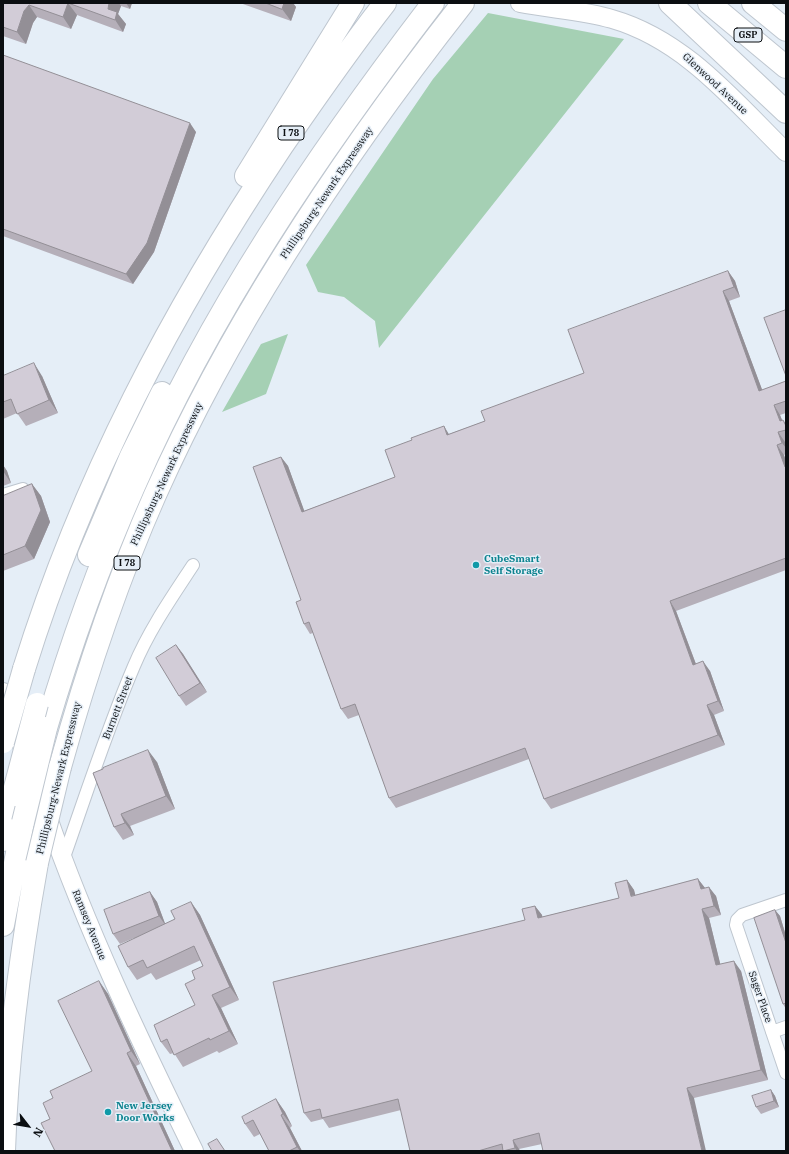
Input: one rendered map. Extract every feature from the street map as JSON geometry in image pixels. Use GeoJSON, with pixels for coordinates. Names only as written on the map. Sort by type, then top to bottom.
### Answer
{"type":"FeatureCollection","features":[{"type":"Feature","properties":{"kind":"highway"},"geometry":{"type":"LineString","coordinates":[[209,260],[221,219],[305,79],[353,3]]}},
{"type":"Feature","properties":{"kind":"highway","name":"I 78"},"geometry":{"type":"LineString","coordinates":[[3,925],[23,822],[46,728],[68,657],[105,555],[134,485],[192,367],[231,298],[264,244],[345,122],[404,28],[414,3]]}},
{"type":"Feature","properties":{"kind":"highway","name":"I 78"},"geometry":{"type":"LineString","coordinates":[[3,840],[37,704],[70,605],[97,534],[131,456],[171,374],[240,255],[314,141],[404,28],[433,3]]}},
{"type":"Feature","properties":{"kind":"highway","name":"Phillipsburg-Newark Expressway"},"geometry":{"type":"LineString","coordinates":[[4,1151],[7,1090],[14,1015],[24,939],[37,863],[60,767],[92,658],[126,564],[172,459],[218,369],[248,315],[359,143],[463,3]]}},
{"type":"Feature","properties":{"kind":"highway"},"geometry":{"type":"LineString","coordinates":[[670,3],[786,112]]}},
{"type":"Feature","properties":{"kind":"highway","name":"GSP"},"geometry":{"type":"LineString","coordinates":[[709,3],[786,67]]}},
{"type":"Feature","properties":{"kind":"highway","name":"GSP"},"geometry":{"type":"LineString","coordinates":[[753,3],[786,30]]}},
{"type":"Feature","properties":{"kind":"highway","name":"I 78"},"geometry":{"type":"LineString","coordinates":[[3,742],[24,669],[45,605],[72,533],[102,462],[142,380],[209,260],[303,115],[382,6]]}},
{"type":"Feature","properties":{"kind":"street","name":"Glenwood Avenue"},"geometry":{"type":"LineString","coordinates":[[520,3],[602,16],[637,27],[658,38],[698,66],[786,152]]}},
{"type":"Feature","properties":{"kind":"street"},"geometry":{"type":"LineString","coordinates":[[3,496],[25,488]]}},
{"type":"Feature","properties":{"kind":"street","name":"Burnett Street"},"geometry":{"type":"LineString","coordinates":[[62,860],[134,666],[161,614],[193,565]]}},
{"type":"Feature","properties":{"kind":"street","name":"Ramsey Avenue"},"geometry":{"type":"LineString","coordinates":[[3,692],[62,860],[106,965],[194,1151]]}},
{"type":"Feature","properties":{"kind":"street","name":"Sager Place"},"geometry":{"type":"LineString","coordinates":[[786,900],[742,915],[737,920],[736,925],[786,1073]]}},
{"type":"Feature","properties":{"kind":"street"},"geometry":{"type":"LineString","coordinates":[[772,1032],[786,1027]]}},
{"type":"Feature","properties":{"kind":"green space"},"geometry":{"type":"Polygon","coordinates":[[[488,13],[624,39],[379,348],[375,321],[344,297],[318,292],[306,265],[433,79],[488,13]]]}},
{"type":"Feature","properties":{"kind":"green space"},"geometry":{"type":"Polygon","coordinates":[[[288,334],[266,394],[222,412],[261,344],[288,334]]]}},
{"type":"Feature","properties":{"kind":"building"},"geometry":{"type":"Polygon","coordinates":[[[3,3],[68,3],[63,17],[29,5],[24,11],[17,32],[3,27],[3,3]]]}},
{"type":"Feature","properties":{"kind":"building"},"geometry":{"type":"Polygon","coordinates":[[[68,3],[109,3],[108,9],[117,12],[115,20],[68,3]]]}},
{"type":"Feature","properties":{"kind":"building"},"geometry":{"type":"Polygon","coordinates":[[[266,3],[284,3],[282,9],[266,3]]]}},
{"type":"Feature","properties":{"kind":"building"},"geometry":{"type":"Polygon","coordinates":[[[3,55],[190,123],[147,243],[126,274],[3,229],[3,55]]]}},
{"type":"Feature","properties":{"kind":"building","name":"CubeSmart Self Storage"},"geometry":{"type":"Polygon","coordinates":[[[728,271],[734,287],[723,291],[759,391],[786,381],[786,401],[774,405],[780,421],[783,420],[786,426],[786,430],[778,432],[782,443],[777,445],[785,467],[786,466],[786,558],[670,601],[693,665],[703,661],[718,701],[707,705],[718,735],[544,799],[525,748],[389,798],[355,704],[341,709],[309,622],[304,624],[296,602],[301,600],[253,467],[281,457],[302,512],[395,477],[385,450],[412,440],[411,438],[444,426],[447,435],[485,421],[481,411],[584,373],[568,330],[728,271]]]}},
{"type":"Feature","properties":{"kind":"building"},"geometry":{"type":"Polygon","coordinates":[[[786,310],[786,376],[764,318],[786,310]]]}},
{"type":"Feature","properties":{"kind":"building"},"geometry":{"type":"Polygon","coordinates":[[[34,363],[49,400],[17,414],[11,399],[3,402],[3,376],[34,363]]]}},
{"type":"Feature","properties":{"kind":"building"},"geometry":{"type":"Polygon","coordinates":[[[32,484],[41,510],[25,546],[3,555],[3,496],[32,484]]]}},
{"type":"Feature","properties":{"kind":"building"},"geometry":{"type":"Polygon","coordinates":[[[176,645],[200,683],[179,696],[156,658],[176,645]]]}},
{"type":"Feature","properties":{"kind":"building"},"geometry":{"type":"Polygon","coordinates":[[[148,750],[166,796],[121,814],[125,823],[114,827],[93,773],[148,750]]]}},
{"type":"Feature","properties":{"kind":"building"},"geometry":{"type":"Polygon","coordinates":[[[698,879],[701,889],[709,887],[714,906],[702,909],[716,965],[734,961],[761,1070],[687,1088],[702,1151],[543,1151],[539,1133],[513,1140],[515,1148],[503,1151],[502,1144],[478,1151],[410,1151],[398,1099],[322,1118],[320,1109],[304,1113],[273,982],[525,920],[522,909],[535,906],[538,918],[619,898],[615,883],[627,880],[631,896],[698,879]]]}},
{"type":"Feature","properties":{"kind":"building"},"geometry":{"type":"Polygon","coordinates":[[[150,892],[159,916],[113,934],[104,910],[150,892]]]}},
{"type":"Feature","properties":{"kind":"building"},"geometry":{"type":"Polygon","coordinates":[[[191,902],[230,987],[212,995],[229,1031],[210,1040],[209,1038],[174,1055],[167,1039],[161,1042],[154,1025],[195,1005],[185,984],[195,979],[192,971],[203,966],[194,946],[147,968],[143,960],[128,967],[118,946],[175,919],[171,911],[191,902]]]}},
{"type":"Feature","properties":{"kind":"building"},"geometry":{"type":"Polygon","coordinates":[[[775,910],[786,943],[786,1003],[783,1004],[754,918],[775,910]]]}},
{"type":"Feature","properties":{"kind":"building"},"geometry":{"type":"Polygon","coordinates":[[[99,981],[131,1051],[127,1053],[172,1151],[55,1151],[41,1123],[50,1119],[43,1103],[53,1098],[50,1091],[92,1071],[58,1001],[99,981]]]}},
{"type":"Feature","properties":{"kind":"building"},"geometry":{"type":"Polygon","coordinates":[[[771,1090],[774,1101],[756,1107],[752,1096],[771,1090]]]}},
{"type":"Feature","properties":{"kind":"building"},"geometry":{"type":"Polygon","coordinates":[[[276,1099],[283,1114],[281,1115],[297,1147],[289,1151],[269,1151],[253,1120],[245,1124],[242,1117],[276,1099]]]}},
{"type":"Feature","properties":{"kind":"building"},"geometry":{"type":"Polygon","coordinates":[[[217,1139],[225,1151],[212,1151],[208,1144],[217,1139]]]}},
{"type":"Feature","properties":{"kind":"place","name":"CubeSmart Self Storage"},"geometry":{"type":"Point","coordinates":[476,565]}},
{"type":"Feature","properties":{"kind":"place","name":"New Jersey Door Works"},"geometry":{"type":"Point","coordinates":[108,1112]}}]}
